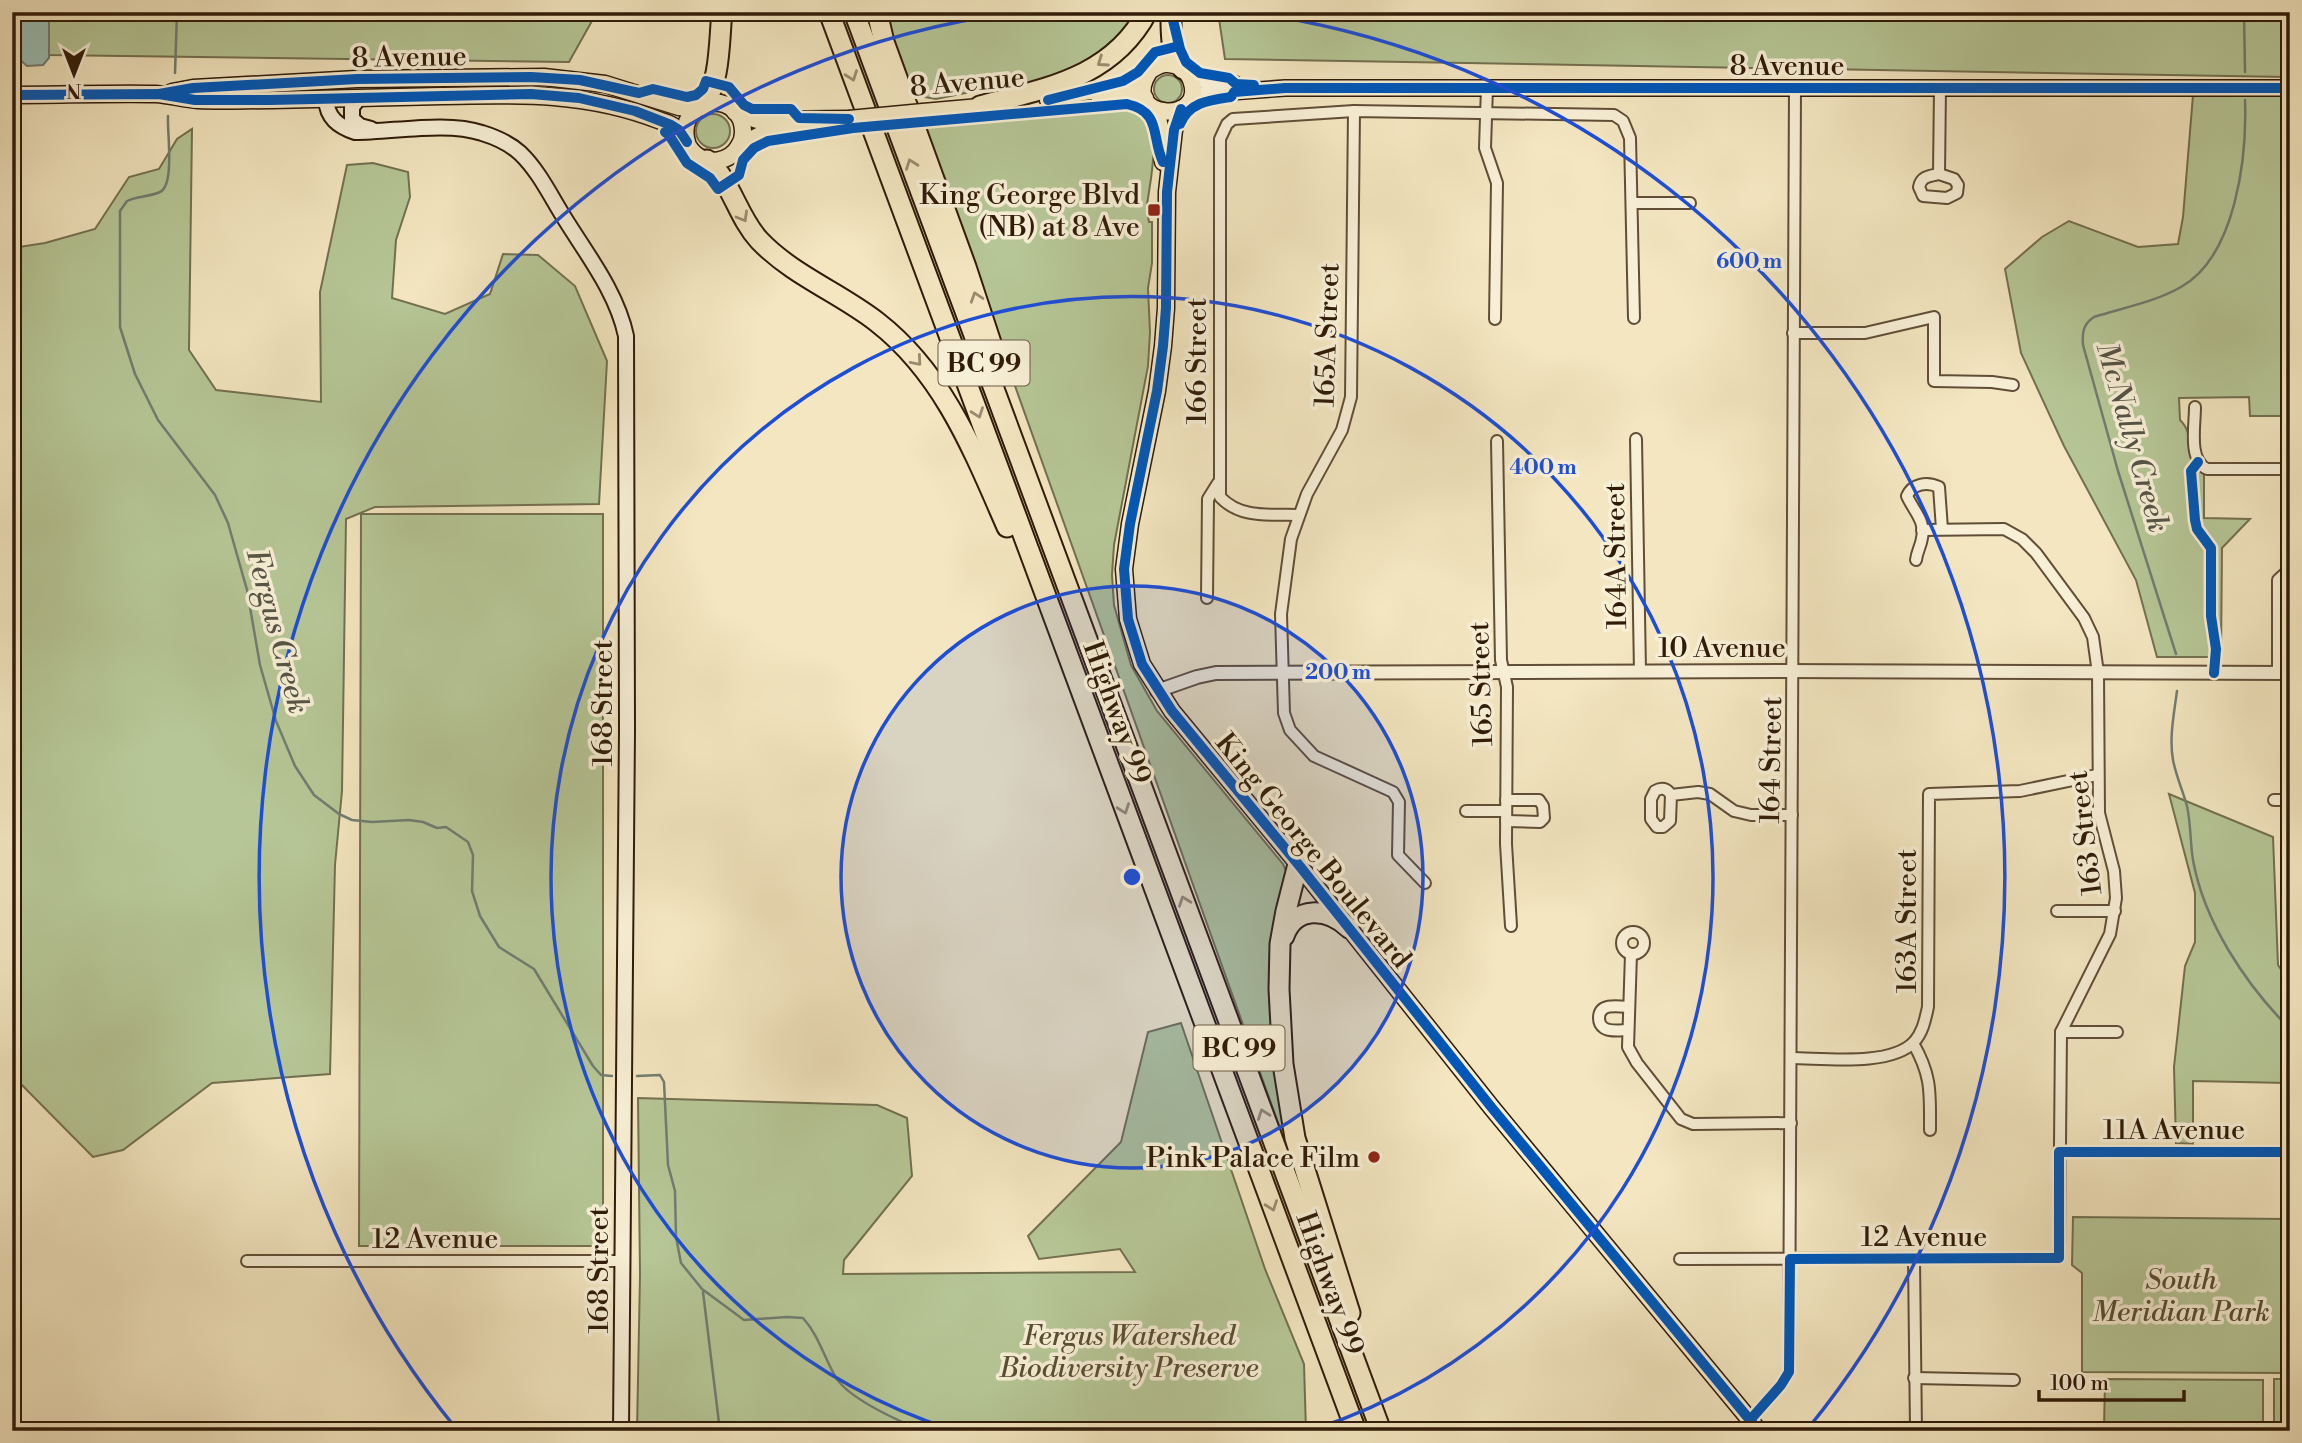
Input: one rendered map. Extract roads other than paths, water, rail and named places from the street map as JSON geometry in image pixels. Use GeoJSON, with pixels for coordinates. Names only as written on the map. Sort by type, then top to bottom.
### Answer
{"type":"FeatureCollection","features":[{"type":"Feature","properties":{"kind":"highway"},"geometry":{"type":"LineString","coordinates":[[699,107],[709,97],[713,88],[722,12]]}},
{"type":"Feature","properties":{"kind":"highway","name":"Highway 99"},"geometry":{"type":"LineString","coordinates":[[829,12],[1356,1431]]}},
{"type":"Feature","properties":{"kind":"highway","name":"Highway 99"},"geometry":{"type":"LineString","coordinates":[[854,12],[1384,1431]]}},
{"type":"Feature","properties":{"kind":"highway"},"geometry":{"type":"LineString","coordinates":[[877,12],[884,42],[975,293],[1096,665]]}},
{"type":"Feature","properties":{"kind":"highway"},"geometry":{"type":"LineString","coordinates":[[981,106],[1057,85],[1088,72],[1129,40],[1147,12]]}},
{"type":"Feature","properties":{"kind":"highway"},"geometry":{"type":"LineString","coordinates":[[1171,12],[1174,58],[1185,71]]}},
{"type":"Feature","properties":{"kind":"highway"},"geometry":{"type":"LineString","coordinates":[[707,160],[725,180],[741,214],[759,240],[799,271],[877,322],[908,350],[943,394],[989,485],[1101,745]]}},
{"type":"Feature","properties":{"kind":"highway"},"geometry":{"type":"LineString","coordinates":[[1298,864],[1282,929],[1279,961],[1283,1064],[1295,1138],[1384,1431]]}},
{"type":"Feature","properties":{"kind":"highway"},"geometry":{"type":"LineString","coordinates":[[1279,961],[1286,931],[1294,919],[1302,914],[1327,914],[1349,928]]}},
{"type":"Feature","properties":{"kind":"main road"},"geometry":{"type":"LineString","coordinates":[[1162,64],[1185,71],[1192,86],[1189,100],[1183,107],[1169,113],[1156,110],[1145,98],[1143,85],[1149,72],[1162,64]]}},
{"type":"Feature","properties":{"kind":"main road","name":"8 Avenue"},"geometry":{"type":"LineString","coordinates":[[1185,71],[1195,79],[1210,82],[1285,88]]}},
{"type":"Feature","properties":{"kind":"main road","name":"8 Avenue"},"geometry":{"type":"LineString","coordinates":[[1048,100],[1124,86],[1149,72]]}},
{"type":"Feature","properties":{"kind":"main road"},"geometry":{"type":"LineString","coordinates":[[327,99],[337,91],[355,87],[495,85],[514,77]]}},
{"type":"Feature","properties":{"kind":"main road","name":"8 Avenue"},"geometry":{"type":"LineString","coordinates":[[12,95],[159,94],[193,88],[276,83],[552,77],[598,83],[683,108],[699,107]]}},
{"type":"Feature","properties":{"kind":"main road","name":"8 Avenue"},"geometry":{"type":"LineString","coordinates":[[1183,107],[1203,94],[1285,88],[2290,88]]}},
{"type":"Feature","properties":{"kind":"main road","name":"8 Avenue"},"geometry":{"type":"LineString","coordinates":[[159,94],[195,100],[531,93],[579,98],[635,111],[668,123],[679,130],[687,142]]}},
{"type":"Feature","properties":{"kind":"main road"},"geometry":{"type":"LineString","coordinates":[[359,98],[352,107],[352,119],[360,126],[379,132]]}},
{"type":"Feature","properties":{"kind":"main road","name":"8 Avenue"},"geometry":{"type":"LineString","coordinates":[[739,146],[765,133],[849,119],[1048,100],[1145,98]]}},
{"type":"Feature","properties":{"kind":"main road","name":"168 Street"},"geometry":{"type":"LineString","coordinates":[[327,99],[331,118],[342,128],[355,132],[457,128],[492,136],[520,153],[536,173],[615,300],[626,337],[627,730],[621,1431]]}},
{"type":"Feature","properties":{"kind":"main road"},"geometry":{"type":"LineString","coordinates":[[720,104],[735,112],[743,128],[739,146],[727,158],[718,161],[707,160],[694,154],[687,142],[685,125],[689,116],[699,107],[720,104]]}},
{"type":"Feature","properties":{"kind":"main road","name":"King George Boulevard"},"geometry":{"type":"LineString","coordinates":[[1183,107],[1174,130],[1167,192],[1163,346],[1124,569],[1125,599],[1134,643],[1142,664],[1157,691],[1754,1425]]}},
{"type":"Feature","properties":{"kind":"main road","name":"King George Boulevard"},"geometry":{"type":"LineString","coordinates":[[1156,110],[1161,131],[1167,192]]}},
{"type":"Feature","properties":{"kind":"main road","name":"8 Avenue"},"geometry":{"type":"LineString","coordinates":[[735,112],[757,120],[849,119]]}},
{"type":"Feature","properties":{"kind":"street"},"geometry":{"type":"LineString","coordinates":[[1487,87],[1485,148],[1497,183],[1495,319]]}},
{"type":"Feature","properties":{"kind":"street","name":"164 Street"},"geometry":{"type":"LineString","coordinates":[[1754,1425],[1789,1372],[1795,87]]}},
{"type":"Feature","properties":{"kind":"street"},"geometry":{"type":"LineString","coordinates":[[1939,174],[1940,87]]}},
{"type":"Feature","properties":{"kind":"street"},"geometry":{"type":"LineString","coordinates":[[1354,111],[1614,115],[1623,121],[1630,138],[1634,318]]}},
{"type":"Feature","properties":{"kind":"street","name":"166 Street"},"geometry":{"type":"LineString","coordinates":[[1207,598],[1208,499],[1218,483],[1220,139],[1227,124],[1242,117],[1354,111]]}},
{"type":"Feature","properties":{"kind":"street","name":"165A Street"},"geometry":{"type":"LineString","coordinates":[[1354,111],[1351,397],[1342,430],[1307,494],[1291,539],[1283,595],[1281,673],[1284,713],[1290,730],[1314,756],[1393,792],[1399,802],[1398,855],[1425,883]]}},
{"type":"Feature","properties":{"kind":"street"},"geometry":{"type":"LineString","coordinates":[[1633,203],[1690,203]]}},
{"type":"Feature","properties":{"kind":"street"},"geometry":{"type":"LineString","coordinates":[[1793,333],[1865,333],[1934,317],[1934,381],[2013,385]]}},
{"type":"Feature","properties":{"kind":"street"},"geometry":{"type":"LineString","coordinates":[[2195,407],[2196,459],[2200,466],[2207,469],[2290,469]]}},
{"type":"Feature","properties":{"kind":"street","name":"164A Street"},"geometry":{"type":"LineString","coordinates":[[1636,439],[1640,672]]}},
{"type":"Feature","properties":{"kind":"street","name":"165 Street"},"geometry":{"type":"LineString","coordinates":[[1497,441],[1501,660],[1507,687],[1506,811],[1511,926]]}},
{"type":"Feature","properties":{"kind":"street"},"geometry":{"type":"LineString","coordinates":[[1218,483],[1220,497],[1230,508],[1250,514],[1298,515]]}},
{"type":"Feature","properties":{"kind":"street"},"geometry":{"type":"LineString","coordinates":[[1916,560],[1922,530],[1919,513],[1907,496],[1911,488],[1934,484],[1939,487],[1942,529]]}},
{"type":"Feature","properties":{"kind":"street","name":"163 Street"},"geometry":{"type":"LineString","coordinates":[[1922,530],[2004,529],[2027,543],[2087,622],[2093,637],[2098,673],[2099,813],[2114,871],[2115,911],[2110,934],[2101,955],[2061,1032],[2059,1258]]}},
{"type":"Feature","properties":{"kind":"street"},"geometry":{"type":"LineString","coordinates":[[2284,673],[2278,580],[2290,569]]}},
{"type":"Feature","properties":{"kind":"street","name":"10 Avenue"},"geometry":{"type":"LineString","coordinates":[[1157,691],[1216,673],[2284,673]]}},
{"type":"Feature","properties":{"kind":"street","name":"163A Street"},"geometry":{"type":"LineString","coordinates":[[1913,1043],[1924,1027],[1928,1007],[1929,794],[2020,790],[2098,775]]}},
{"type":"Feature","properties":{"kind":"street"},"geometry":{"type":"LineString","coordinates":[[1671,795],[1698,792],[1710,794],[1734,811],[1751,815],[1792,815]]}},
{"type":"Feature","properties":{"kind":"street"},"geometry":{"type":"LineString","coordinates":[[2274,800],[2290,800]]}},
{"type":"Feature","properties":{"kind":"street"},"geometry":{"type":"LineString","coordinates":[[1466,811],[1506,811]]}},
{"type":"Feature","properties":{"kind":"street"},"geometry":{"type":"LineString","coordinates":[[2057,911],[2115,911]]}},
{"type":"Feature","properties":{"kind":"street"},"geometry":{"type":"LineString","coordinates":[[1630,954],[1628,1047],[1637,1063],[1681,1119],[1693,1124],[1791,1123]]}},
{"type":"Feature","properties":{"kind":"street"},"geometry":{"type":"LineString","coordinates":[[1628,1006],[1608,1007],[1601,1011],[1599,1018],[1601,1025],[1607,1030],[1628,1030]]}},
{"type":"Feature","properties":{"kind":"street"},"geometry":{"type":"LineString","coordinates":[[2061,1032],[2117,1032]]}},
{"type":"Feature","properties":{"kind":"street"},"geometry":{"type":"LineString","coordinates":[[1791,1058],[1877,1058],[1897,1054],[1913,1043],[1929,1077],[1930,1130]]}},
{"type":"Feature","properties":{"kind":"street","name":"11A Avenue"},"geometry":{"type":"LineString","coordinates":[[2059,1152],[2290,1152]]}},
{"type":"Feature","properties":{"kind":"street"},"geometry":{"type":"LineString","coordinates":[[1914,1258],[1916,1431]]}},
{"type":"Feature","properties":{"kind":"street","name":"12 Avenue"},"geometry":{"type":"LineString","coordinates":[[1680,1259],[2059,1258]]}},
{"type":"Feature","properties":{"kind":"street","name":"12 Avenue"},"geometry":{"type":"LineString","coordinates":[[247,1261],[623,1261]]}},
{"type":"Feature","properties":{"kind":"street"},"geometry":{"type":"LineString","coordinates":[[1914,1378],[2014,1380]]}},
{"type":"Feature","properties":{"kind":"water"},"geometry":{"type":"Polygon","coordinates":[[[12,12],[49,12],[49,58],[43,65],[27,66],[18,58],[12,12]]]}},
{"type":"Feature","properties":{"kind":"waterway","name":"Fergus Creek"},"geometry":{"type":"LineString","coordinates":[[175,73],[177,12]]}},
{"type":"Feature","properties":{"kind":"waterway","name":"McNally Creek"},"geometry":{"type":"LineString","coordinates":[[2244,12],[2245,72]]}},
{"type":"Feature","properties":{"kind":"waterway","name":"McNally Creek"},"geometry":{"type":"LineString","coordinates":[[2176,654],[2118,471],[2083,345],[2083,333],[2087,323],[2094,317],[2149,301],[2181,287],[2200,272],[2214,253],[2226,229],[2240,176],[2244,149],[2245,100]]}},
{"type":"Feature","properties":{"kind":"waterway","name":"Fergus Creek"},"geometry":{"type":"LineString","coordinates":[[168,116],[169,169],[165,187],[156,194],[127,201],[120,211],[120,327],[135,374],[158,420],[215,495],[228,523],[247,590],[260,665],[276,721],[295,766],[314,795],[339,814],[352,820],[423,822],[437,828],[446,827],[468,842],[473,855],[472,891],[480,916],[499,947],[534,969],[593,1066],[601,1075],[612,1076]]}},
{"type":"Feature","properties":{"kind":"waterway","name":"McNally Creek"},"geometry":{"type":"LineString","coordinates":[[2177,691],[2172,726],[2172,752],[2187,806],[2193,860],[2199,883],[2229,951],[2258,993],[2290,1029]]}},
{"type":"Feature","properties":{"kind":"waterway","name":"Fergus Creek"},"geometry":{"type":"LineString","coordinates":[[637,1076],[660,1075],[664,1082],[668,1165],[675,1191],[676,1237],[681,1263],[702,1289],[744,1320],[803,1318],[841,1384],[874,1408],[923,1431]]}},
{"type":"Feature","properties":{"kind":"waterway"},"geometry":{"type":"LineString","coordinates":[[703,1292],[720,1431]]}},
{"type":"Feature","properties":{"kind":"place","name":"King George Blvd (NB) at 8 Ave"},"geometry":{"type":"Point","coordinates":[1154,210]}},
{"type":"Feature","properties":{"kind":"place","name":"Pink Palace Film"},"geometry":{"type":"Point","coordinates":[1374,1157]}},
{"type":"Feature","properties":{"kind":"park label","name":"South Meridian Park"},"geometry":{"type":"Point","coordinates":[2181,1295]}},
{"type":"Feature","properties":{"kind":"park label","name":"Fergus Watershed Biodiversity Preserve"},"geometry":{"type":"Point","coordinates":[1129,1351]}}]}
